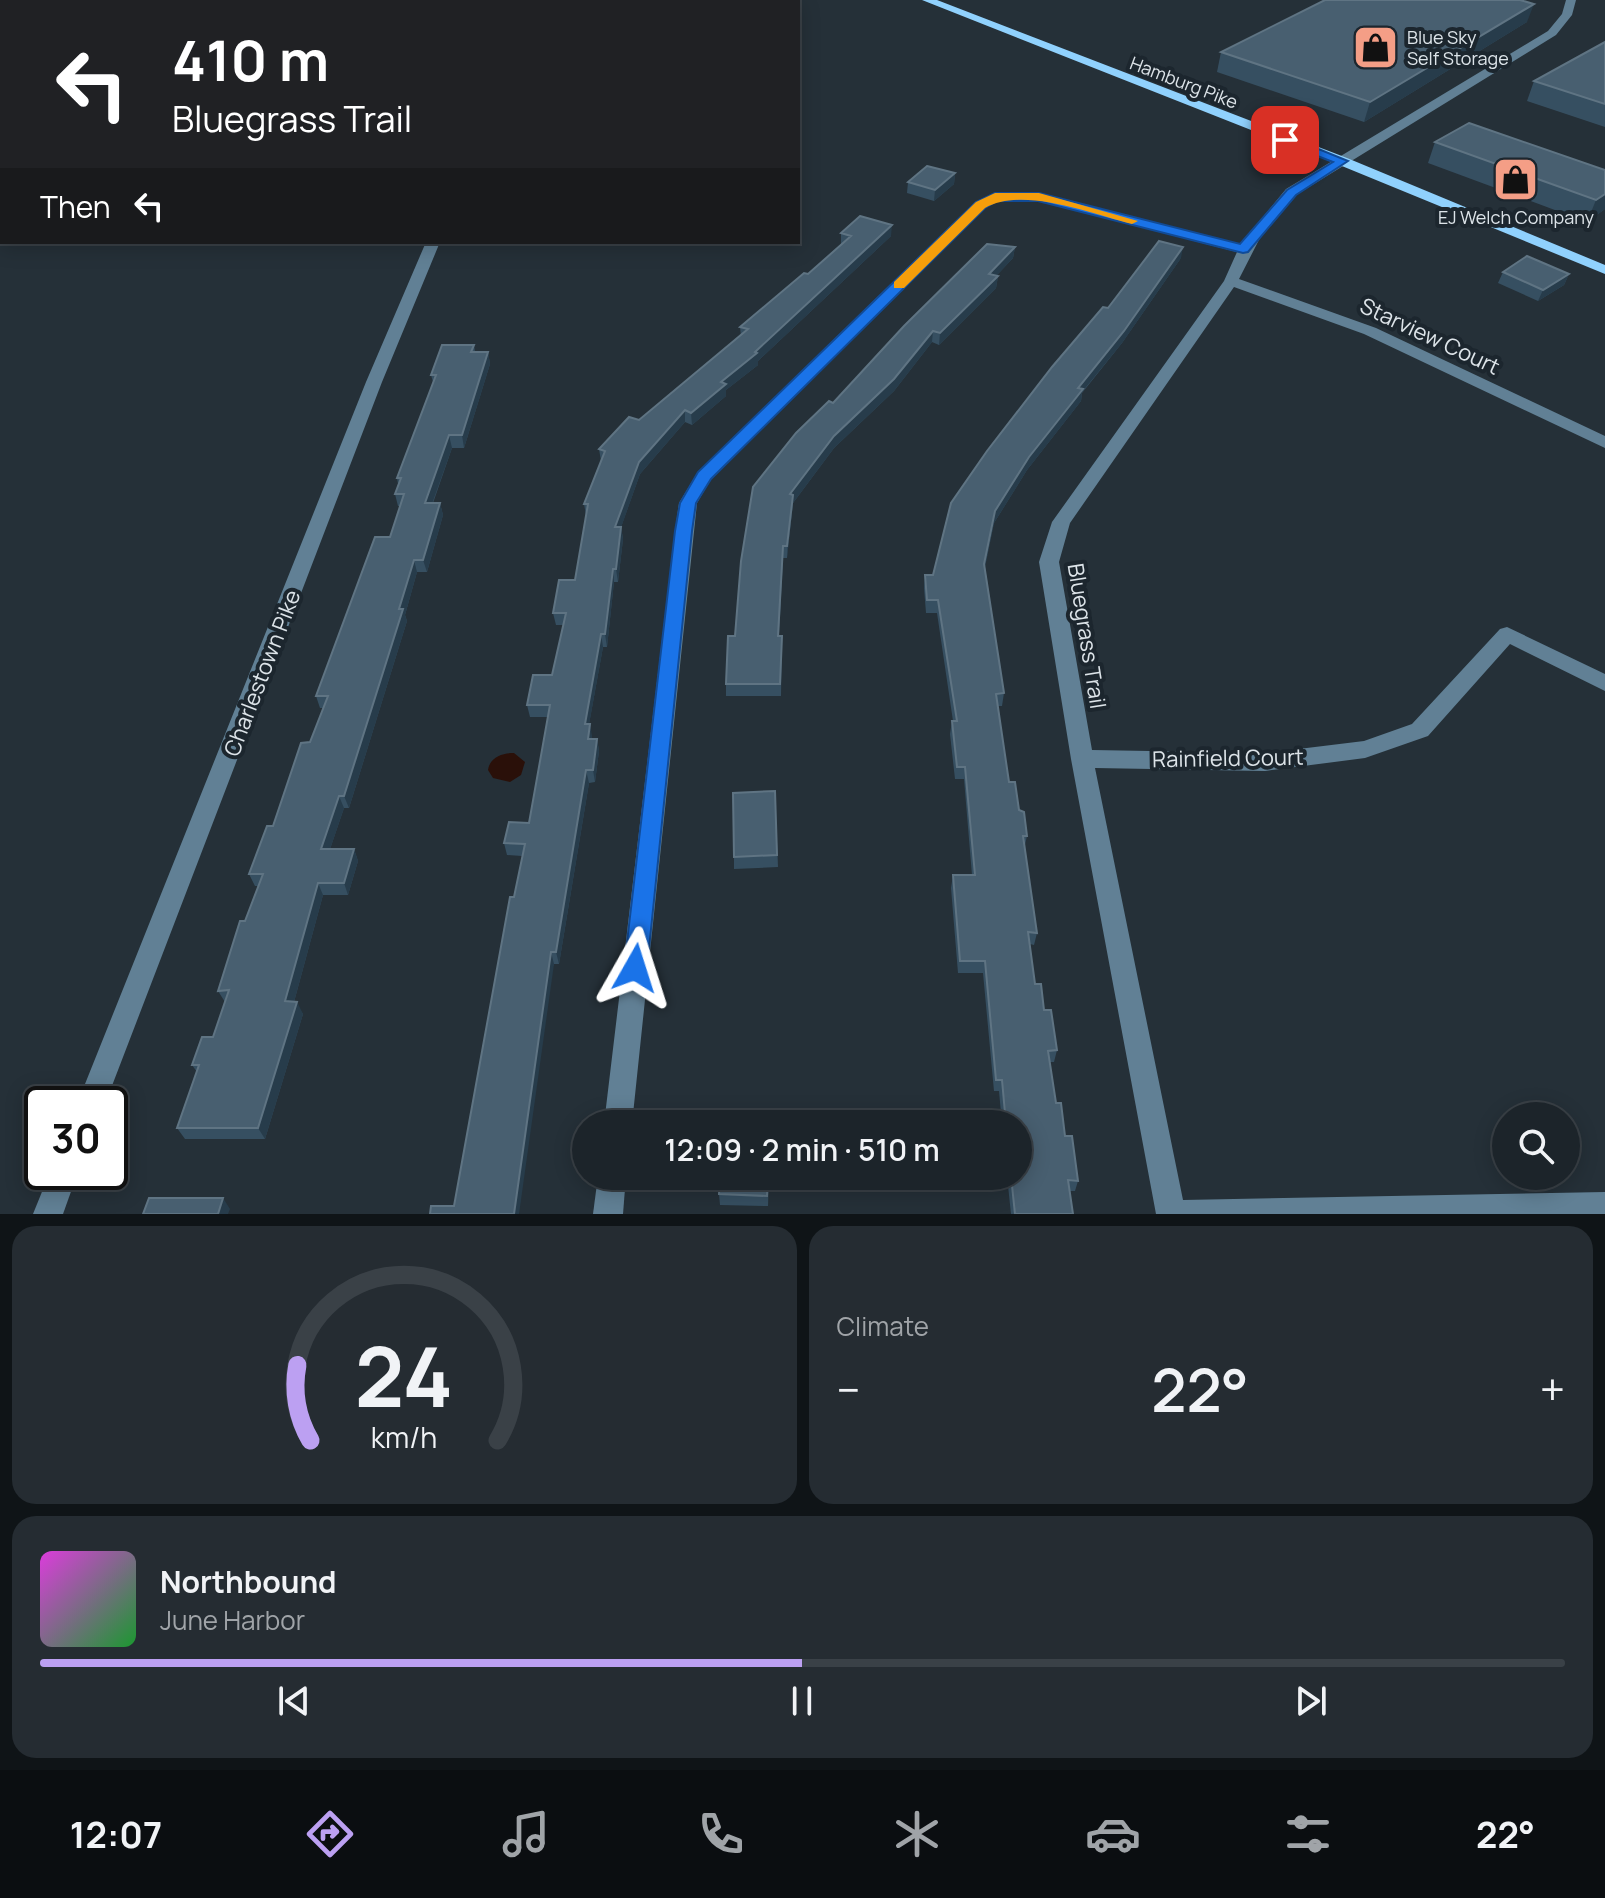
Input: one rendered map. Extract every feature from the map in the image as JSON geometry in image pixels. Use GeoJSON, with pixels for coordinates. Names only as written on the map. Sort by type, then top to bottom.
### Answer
{"type":"FeatureCollection","features":[{"type":"Feature","properties":{"kind":"main road","name":"Hamburg Pike"},"geometry":{"type":"LineString","coordinates":[[927,0],[1342,161],[1605,270]]}},
{"type":"Feature","properties":{"kind":"street","name":"Bluegrass Trail"},"geometry":{"type":"LineString","coordinates":[[1171,1214],[1082,759],[1049,562],[1061,522],[1231,281],[1243,249],[1291,192],[1552,33],[1567,15],[1571,0]]}},
{"type":"Feature","properties":{"kind":"street"},"geometry":{"type":"LineString","coordinates":[[620,1110],[684,531],[688,503],[704,476],[980,205],[995,197],[1039,197],[1243,249]]}},
{"type":"Feature","properties":{"kind":"street","name":"Charlestown Pike"},"geometry":{"type":"LineString","coordinates":[[98,1086],[374,382],[432,244]]}},
{"type":"Feature","properties":{"kind":"street","name":"Starview Court"},"geometry":{"type":"LineString","coordinates":[[1231,281],[1370,331],[1605,443]]}},
{"type":"Feature","properties":{"kind":"street","name":"Rainfield Court"},"geometry":{"type":"LineString","coordinates":[[1082,759],[1265,762],[1365,749],[1420,730],[1507,634],[1605,683]]}},
{"type":"Feature","properties":{"kind":"street"},"geometry":{"type":"LineString","coordinates":[[48,1214],[57,1190]]}},
{"type":"Feature","properties":{"kind":"street"},"geometry":{"type":"LineString","coordinates":[[608,1214],[611,1190]]}},
{"type":"Feature","properties":{"kind":"street"},"geometry":{"type":"LineString","coordinates":[[1185,1214],[1605,1207]]}},
{"type":"Feature","properties":{"kind":"shaded area"},"geometry":{"type":"Polygon","coordinates":[[[514,753],[525,762],[521,775],[510,782],[493,778],[488,770],[491,762],[501,755],[514,753]]]}},
{"type":"Feature","properties":{"kind":"building","name":"Blue Sky Self Storage"},"geometry":{"type":"Polygon","coordinates":[[[1325,0],[1520,0],[1534,4],[1370,102],[1221,52],[1325,0]]]}},
{"type":"Feature","properties":{"kind":"building"},"geometry":{"type":"Polygon","coordinates":[[[1605,42],[1605,104],[1534,81],[1605,42]]]}},
{"type":"Feature","properties":{"kind":"building"},"geometry":{"type":"Polygon","coordinates":[[[1469,123],[1605,170],[1605,194],[1596,200],[1435,142],[1469,123]]]}},
{"type":"Feature","properties":{"kind":"building"},"geometry":{"type":"Polygon","coordinates":[[[927,166],[955,173],[935,190],[908,182],[927,166]]]}},
{"type":"Feature","properties":{"kind":"building"},"geometry":{"type":"Polygon","coordinates":[[[860,216],[892,225],[757,353],[721,382],[726,384],[691,413],[685,410],[639,462],[615,527],[621,527],[616,569],[613,569],[605,634],[601,634],[585,724],[590,724],[588,739],[597,739],[593,770],[586,770],[556,952],[551,952],[514,1214],[430,1214],[431,1206],[454,1206],[510,897],[514,897],[525,844],[504,843],[509,822],[529,823],[550,705],[527,705],[533,675],[552,675],[566,613],[553,613],[559,580],[575,580],[588,504],[584,504],[605,451],[599,449],[629,417],[639,420],[748,329],[740,327],[851,236],[841,233],[860,216]]]}},
{"type":"Feature","properties":{"kind":"building"},"geometry":{"type":"Polygon","coordinates":[[[1159,241],[1183,247],[1124,331],[1078,388],[1083,389],[1029,457],[995,511],[984,564],[1004,693],[996,694],[1009,782],[1015,782],[1027,836],[1023,836],[1037,933],[1028,932],[1035,984],[1041,984],[1044,1010],[1051,1010],[1057,1050],[1048,1051],[1056,1103],[1061,1103],[1065,1136],[1072,1136],[1078,1181],[1068,1180],[1073,1214],[1015,1214],[1012,1190],[1032,1190],[1032,1110],[1005,1110],[1002,1080],[996,1080],[985,961],[960,961],[953,875],[975,875],[965,767],[957,767],[952,721],[957,721],[938,600],[927,600],[925,575],[933,575],[951,503],[1052,367],[1103,307],[1108,308],[1159,241]]]}},
{"type":"Feature","properties":{"kind":"building"},"geometry":{"type":"Polygon","coordinates":[[[987,244],[1015,247],[989,274],[998,276],[940,333],[933,331],[894,379],[834,436],[790,494],[793,495],[787,546],[783,546],[778,636],[782,636],[780,684],[726,684],[728,636],[735,636],[741,561],[753,487],[796,433],[829,401],[833,403],[904,326],[987,244]]]}},
{"type":"Feature","properties":{"kind":"building"},"geometry":{"type":"Polygon","coordinates":[[[1527,256],[1569,274],[1543,290],[1503,272],[1527,256]]]}},
{"type":"Feature","properties":{"kind":"building"},"geometry":{"type":"Polygon","coordinates":[[[442,345],[474,345],[471,352],[488,352],[462,435],[449,435],[425,503],[440,503],[423,560],[414,560],[399,609],[403,609],[344,796],[339,796],[321,849],[354,849],[344,883],[318,883],[285,1001],[297,1002],[258,1128],[177,1128],[199,1065],[192,1065],[202,1037],[213,1037],[229,990],[218,991],[240,921],[245,921],[263,874],[249,874],[267,826],[273,826],[301,743],[310,742],[328,696],[316,696],[375,537],[390,537],[404,494],[395,494],[401,478],[397,478],[436,375],[431,375],[442,345]]]}},
{"type":"Feature","properties":{"kind":"building"},"geometry":{"type":"Polygon","coordinates":[[[775,791],[777,855],[734,857],[733,793],[775,791]]]}},
{"type":"Feature","properties":{"kind":"building"},"geometry":{"type":"Polygon","coordinates":[[[719,1190],[767,1190],[767,1196],[719,1194],[719,1190]]]}},
{"type":"Feature","properties":{"kind":"building"},"geometry":{"type":"Polygon","coordinates":[[[149,1198],[223,1198],[218,1214],[143,1214],[149,1198]]]}},
{"type":"Feature","properties":{"kind":"slow traffic"},"geometry":{"type":"LineString","coordinates":[[899,285],[980,205],[995,197],[1039,197],[1132,221]]}},
{"type":"Feature","properties":{"kind":"place","name":"Blue Sky Self Storage"},"geometry":{"type":"Point","coordinates":[1376,47]}},
{"type":"Feature","properties":{"kind":"place","name":"EJ Welch Company"},"geometry":{"type":"Point","coordinates":[1516,179]}},
{"type":"Feature","properties":{"kind":"route"},"geometry":{"type":"LineString","coordinates":[[635,968],[684,531],[688,503],[704,476],[980,205],[995,197],[1039,197],[1243,249],[1291,192],[1342,161],[1285,140]]}}]}
